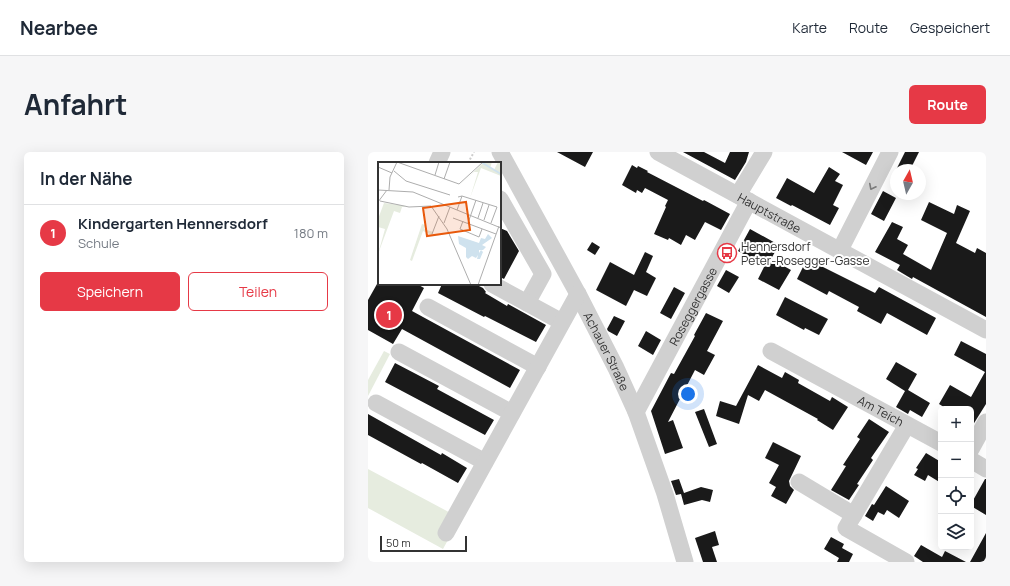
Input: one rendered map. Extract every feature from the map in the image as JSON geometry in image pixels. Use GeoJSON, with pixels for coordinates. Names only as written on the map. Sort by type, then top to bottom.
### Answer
{"type":"FeatureCollection","features":[{"type":"Feature","properties":{"kind":"street"},"geometry":{"type":"LineString","coordinates":[[437,162],[442,152]]}},
{"type":"Feature","properties":{"kind":"street","name":"Achauer Straße"},"geometry":{"type":"LineString","coordinates":[[500,152],[578,294],[616,368],[636,412],[665,494],[685,562]]}},
{"type":"Feature","properties":{"kind":"street","name":"Roseggergasse"},"geometry":{"type":"LineString","coordinates":[[636,412],[743,198],[764,152]]}},
{"type":"Feature","properties":{"kind":"street"},"geometry":{"type":"LineString","coordinates":[[840,250],[890,152]]}},
{"type":"Feature","properties":{"kind":"street","name":"Hauptstraße"},"geometry":{"type":"LineString","coordinates":[[662,153],[986,330]]}},
{"type":"Feature","properties":{"kind":"street"},"geometry":{"type":"LineString","coordinates":[[501,201],[543,274],[527,303]]}},
{"type":"Feature","properties":{"kind":"street"},"geometry":{"type":"LineString","coordinates":[[494,285],[562,322]]}},
{"type":"Feature","properties":{"kind":"street"},"geometry":{"type":"LineString","coordinates":[[446,533],[578,294]]}},
{"type":"Feature","properties":{"kind":"street"},"geometry":{"type":"LineString","coordinates":[[428,307],[538,367]]}},
{"type":"Feature","properties":{"kind":"street","name":"Am Teich"},"geometry":{"type":"LineString","coordinates":[[771,350],[907,425],[850,522]]}},
{"type":"Feature","properties":{"kind":"street"},"geometry":{"type":"LineString","coordinates":[[399,352],[512,413]]}},
{"type":"Feature","properties":{"kind":"street"},"geometry":{"type":"LineString","coordinates":[[376,403],[485,462]]}},
{"type":"Feature","properties":{"kind":"street"},"geometry":{"type":"LineString","coordinates":[[974,444],[986,422]]}},
{"type":"Feature","properties":{"kind":"street"},"geometry":{"type":"LineString","coordinates":[[907,425],[939,442]]}},
{"type":"Feature","properties":{"kind":"street"},"geometry":{"type":"LineString","coordinates":[[974,462],[986,469]]}},
{"type":"Feature","properties":{"kind":"street"},"geometry":{"type":"LineString","coordinates":[[799,482],[850,522],[906,562]]}},
{"type":"Feature","properties":{"kind":"path"},"geometry":{"type":"LineString","coordinates":[[469,162],[474,152]]}},
{"type":"Feature","properties":{"kind":"shaded area"},"geometry":{"type":"Polygon","coordinates":[[[384,351],[390,354],[368,396],[368,380],[384,351]]]}},
{"type":"Feature","properties":{"kind":"shaded area"},"geometry":{"type":"Polygon","coordinates":[[[368,469],[460,518],[443,549],[368,508],[368,469]]]}},
{"type":"Feature","properties":{"kind":"building"},"geometry":{"type":"Polygon","coordinates":[[[557,152],[593,152],[585,167],[557,152]]]}},
{"type":"Feature","properties":{"kind":"building"},"geometry":{"type":"Polygon","coordinates":[[[683,152],[704,152],[725,163],[730,152],[749,152],[746,162],[735,180],[683,152]]]}},
{"type":"Feature","properties":{"kind":"building"},"geometry":{"type":"Polygon","coordinates":[[[842,152],[873,152],[866,165],[842,152]]]}},
{"type":"Feature","properties":{"kind":"building"},"geometry":{"type":"Polygon","coordinates":[[[905,152],[919,152],[913,164],[899,164],[905,152]]]}},
{"type":"Feature","properties":{"kind":"building"},"geometry":{"type":"Polygon","coordinates":[[[632,165],[648,171],[647,172],[730,214],[721,230],[705,222],[695,240],[686,235],[681,245],[669,238],[668,240],[654,234],[668,200],[645,188],[642,193],[637,190],[636,193],[622,185],[632,165]]]}},
{"type":"Feature","properties":{"kind":"building"},"geometry":{"type":"Polygon","coordinates":[[[829,167],[840,174],[835,181],[843,185],[833,205],[839,208],[830,225],[776,198],[787,178],[814,193],[829,167]]]}},
{"type":"Feature","properties":{"kind":"building"},"geometry":{"type":"Polygon","coordinates":[[[883,191],[890,195],[890,200],[895,200],[884,221],[871,214],[883,191]]]}},
{"type":"Feature","properties":{"kind":"building"},"geometry":{"type":"Polygon","coordinates":[[[929,202],[954,214],[957,205],[970,211],[956,243],[975,253],[977,248],[986,253],[986,317],[913,277],[912,279],[897,270],[900,265],[875,252],[892,222],[903,227],[897,239],[908,245],[903,254],[931,270],[947,233],[921,220],[929,202]]]}},
{"type":"Feature","properties":{"kind":"building"},"geometry":{"type":"Polygon","coordinates":[[[501,228],[507,231],[519,251],[504,279],[501,278],[501,228]]]}},
{"type":"Feature","properties":{"kind":"building"},"geometry":{"type":"Polygon","coordinates":[[[750,229],[779,245],[771,259],[791,270],[779,290],[758,279],[765,265],[738,251],[750,229]]]}},
{"type":"Feature","properties":{"kind":"building"},"geometry":{"type":"Polygon","coordinates":[[[592,242],[600,247],[595,255],[587,250],[592,242]]]}},
{"type":"Feature","properties":{"kind":"building"},"geometry":{"type":"Polygon","coordinates":[[[645,252],[653,256],[646,272],[656,278],[647,296],[634,290],[626,306],[596,290],[610,262],[634,275],[645,252]]]}},
{"type":"Feature","properties":{"kind":"building"},"geometry":{"type":"Polygon","coordinates":[[[807,259],[875,293],[879,287],[936,318],[927,335],[887,313],[881,324],[857,311],[859,307],[829,291],[827,295],[797,279],[807,259]]]}},
{"type":"Feature","properties":{"kind":"building"},"geometry":{"type":"Polygon","coordinates":[[[726,270],[739,277],[729,293],[717,286],[726,270]]]}},
{"type":"Feature","properties":{"kind":"building"},"geometry":{"type":"Polygon","coordinates":[[[377,284],[419,285],[424,288],[412,311],[520,370],[510,388],[402,329],[393,344],[368,330],[368,300],[377,284]]]}},
{"type":"Feature","properties":{"kind":"building"},"geometry":{"type":"Polygon","coordinates":[[[442,285],[477,285],[483,288],[486,292],[485,293],[507,306],[508,304],[546,325],[536,342],[438,293],[442,285]]]}},
{"type":"Feature","properties":{"kind":"building"},"geometry":{"type":"Polygon","coordinates":[[[674,287],[685,293],[671,319],[660,313],[674,287]]]}},
{"type":"Feature","properties":{"kind":"building"},"geometry":{"type":"Polygon","coordinates":[[[785,297],[828,319],[819,335],[805,328],[804,330],[776,315],[785,297]]]}},
{"type":"Feature","properties":{"kind":"building"},"geometry":{"type":"Polygon","coordinates":[[[706,313],[723,321],[707,351],[715,355],[704,375],[695,370],[668,422],[673,420],[683,448],[665,454],[651,411],[671,373],[674,374],[706,313]]]}},
{"type":"Feature","properties":{"kind":"building"},"geometry":{"type":"Polygon","coordinates":[[[614,316],[625,321],[617,336],[607,329],[614,316]]]}},
{"type":"Feature","properties":{"kind":"building"},"geometry":{"type":"Polygon","coordinates":[[[646,331],[661,340],[653,355],[638,346],[646,331]]]}},
{"type":"Feature","properties":{"kind":"building"},"geometry":{"type":"Polygon","coordinates":[[[961,341],[986,354],[986,404],[974,423],[974,406],[942,406],[939,404],[950,385],[971,397],[985,372],[954,355],[961,341]]]}},
{"type":"Feature","properties":{"kind":"building"},"geometry":{"type":"Polygon","coordinates":[[[896,362],[917,374],[908,390],[930,403],[922,417],[910,410],[908,414],[896,407],[905,391],[886,379],[896,362]]]}},
{"type":"Feature","properties":{"kind":"building"},"geometry":{"type":"Polygon","coordinates":[[[395,363],[439,386],[437,389],[494,420],[485,435],[385,382],[395,363]]]}},
{"type":"Feature","properties":{"kind":"building"},"geometry":{"type":"Polygon","coordinates":[[[758,365],[782,378],[785,372],[799,380],[798,383],[830,401],[832,397],[848,407],[833,430],[817,420],[818,419],[765,390],[759,401],[748,395],[739,424],[716,416],[720,401],[736,406],[758,365]]]}},
{"type":"Feature","properties":{"kind":"building"},"geometry":{"type":"Polygon","coordinates":[[[704,409],[717,444],[709,447],[695,412],[704,409]]]}},
{"type":"Feature","properties":{"kind":"building"},"geometry":{"type":"Polygon","coordinates":[[[368,414],[467,468],[458,483],[368,435],[368,414]]]}},
{"type":"Feature","properties":{"kind":"building"},"geometry":{"type":"Polygon","coordinates":[[[869,419],[889,432],[871,458],[873,460],[857,484],[859,485],[849,500],[831,490],[846,466],[843,465],[860,439],[857,437],[869,419]]]}},
{"type":"Feature","properties":{"kind":"building"},"geometry":{"type":"Polygon","coordinates":[[[773,442],[801,456],[789,481],[790,486],[794,490],[786,504],[771,496],[776,487],[769,483],[779,465],[765,458],[773,442]]]}},
{"type":"Feature","properties":{"kind":"building"},"geometry":{"type":"Polygon","coordinates":[[[926,453],[938,460],[938,481],[928,475],[925,481],[914,475],[918,469],[916,468],[926,453]]]}},
{"type":"Feature","properties":{"kind":"building"},"geometry":{"type":"Polygon","coordinates":[[[679,479],[684,493],[701,487],[713,490],[710,502],[702,500],[684,505],[681,494],[676,495],[671,481],[679,479]]]}},
{"type":"Feature","properties":{"kind":"building"},"geometry":{"type":"Polygon","coordinates":[[[986,479],[986,515],[974,508],[974,499],[986,479]]]}},
{"type":"Feature","properties":{"kind":"building"},"geometry":{"type":"Polygon","coordinates":[[[886,486],[909,501],[899,518],[887,510],[884,515],[878,512],[873,521],[865,516],[886,486]]]}},
{"type":"Feature","properties":{"kind":"building"},"geometry":{"type":"Polygon","coordinates":[[[715,531],[719,545],[712,547],[717,562],[703,562],[695,538],[715,531]]]}},
{"type":"Feature","properties":{"kind":"building"},"geometry":{"type":"Polygon","coordinates":[[[986,533],[986,562],[970,562],[986,533]]]}},
{"type":"Feature","properties":{"kind":"building"},"geometry":{"type":"Polygon","coordinates":[[[831,537],[844,544],[842,548],[853,554],[849,562],[837,562],[839,558],[824,549],[831,537]]]}},
{"type":"Feature","properties":{"kind":"building"},"geometry":{"type":"Polygon","coordinates":[[[921,545],[942,557],[945,551],[966,562],[923,562],[914,556],[921,545]]]}},
{"type":"Feature","properties":{"kind":"place","name":"Hennersdorf Peter-Rosegger-Gasse"},"geometry":{"type":"Point","coordinates":[727,253]}},
{"type":"Feature","properties":{"kind":"place","name":"Kindergarten Hennersdorf"},"geometry":{"type":"Point","coordinates":[389,315]}}]}
